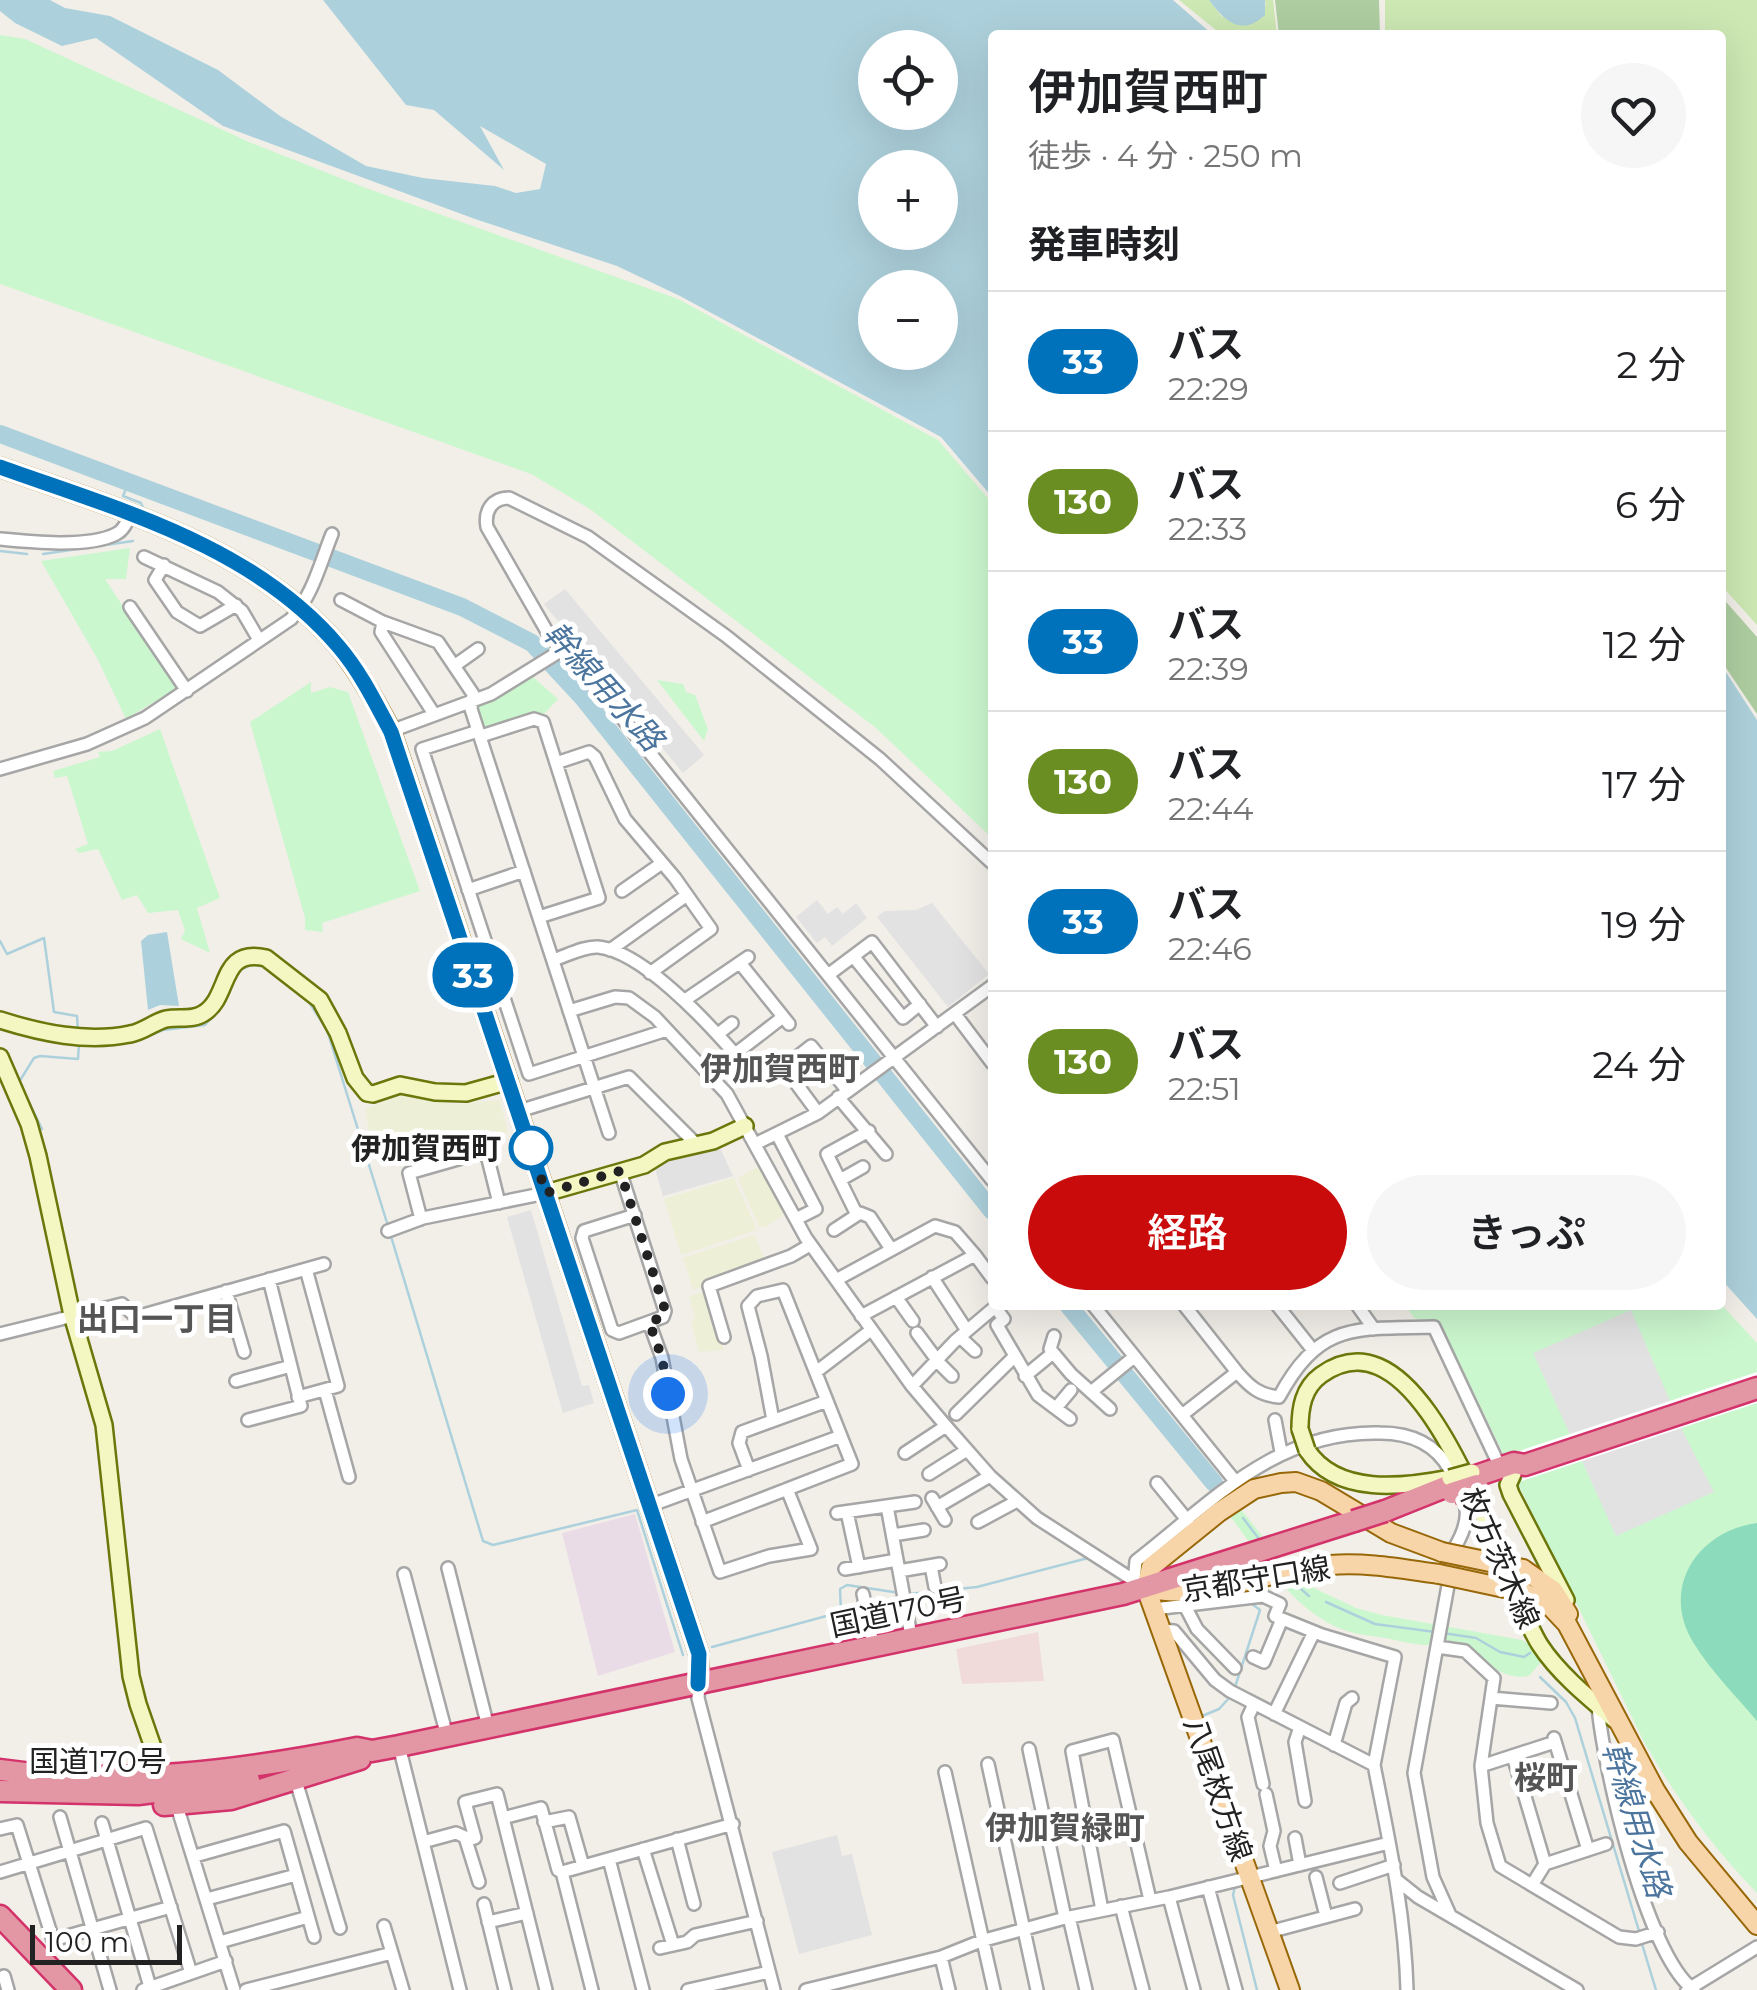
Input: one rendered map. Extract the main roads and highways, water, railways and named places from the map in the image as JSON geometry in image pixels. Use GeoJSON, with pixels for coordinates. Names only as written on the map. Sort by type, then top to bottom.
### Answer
{"type":"FeatureCollection","features":[{"type":"Feature","properties":{"kind":"highway","name":"国道170号"},"geometry":{"type":"LineString","coordinates":[[0,1791],[169,1789],[290,1777],[400,1746],[488,1727],[698,1691],[1256,1554],[1450,1485],[1514,1468],[1757,1388]]}},
{"type":"Feature","properties":{"kind":"highway","name":"国道170号"},"geometry":{"type":"LineString","coordinates":[[0,1770],[169,1789],[233,1770],[356,1748],[366,1755]]}},
{"type":"Feature","properties":{"kind":"highway"},"geometry":{"type":"LineString","coordinates":[[0,1778],[169,1789]]}},
{"type":"Feature","properties":{"kind":"highway"},"geometry":{"type":"LineString","coordinates":[[0,1802],[169,1789]]}},
{"type":"Feature","properties":{"kind":"highway"},"geometry":{"type":"LineString","coordinates":[[0,1916],[71,1990]]}},
{"type":"Feature","properties":{"kind":"highway"},"geometry":{"type":"LineString","coordinates":[[0,1935],[53,1990]]}},
{"type":"Feature","properties":{"kind":"main road"},"geometry":{"type":"LineString","coordinates":[[0,467],[130,514],[202,544],[254,572],[301,608],[365,682],[391,732],[699,1654],[698,1691]]}},
{"type":"Feature","properties":{"kind":"main road","name":"京都守口線"},"geometry":{"type":"LineString","coordinates":[[1622,1726],[1611,1695],[1553,1590],[1523,1570],[1442,1552],[1391,1533],[1308,1486],[1281,1482],[1254,1489],[1239,1488],[1219,1512],[1152,1567],[1140,1585],[1173,1594],[1302,1569],[1368,1564],[1443,1581],[1523,1592],[1551,1607],[1566,1624],[1655,1790],[1688,1842],[1757,1925]]}},
{"type":"Feature","properties":{"kind":"main road","name":"八尾枚方線"},"geometry":{"type":"LineString","coordinates":[[1140,1585],[1162,1630],[1290,1990]]}},
{"type":"Feature","properties":{"kind":"water"},"geometry":{"type":"Polygon","coordinates":[[[0,0],[50,0],[65,8],[110,16],[218,70],[280,116],[366,166],[423,178],[495,186],[516,193],[540,189],[546,164],[480,126],[504,170],[434,110],[406,105],[323,0],[1173,0],[1207,30],[988,30],[988,492],[941,437],[680,296],[617,266],[475,219],[223,126],[96,38],[62,46],[15,23],[0,11],[0,0]]]}},
{"type":"Feature","properties":{"kind":"water"},"geometry":{"type":"Polygon","coordinates":[[[1209,0],[1265,0],[1265,15],[1249,25],[1234,24],[1209,0]]]}},
{"type":"Feature","properties":{"kind":"water"},"geometry":{"type":"Polygon","coordinates":[[[1726,672],[1757,720],[1757,1319],[1726,1285],[1726,672]]]}},
{"type":"Feature","properties":{"kind":"water"},"geometry":{"type":"Polygon","coordinates":[[[167,932],[179,1006],[160,1005],[148,1010],[141,941],[148,935],[167,932]]]}},
{"type":"Feature","properties":{"kind":"waterway","name":"幹線用水路"},"geometry":{"type":"LineString","coordinates":[[0,434],[462,607],[532,643],[583,698],[988,1206]]}},
{"type":"Feature","properties":{"kind":"waterway"},"geometry":{"type":"LineString","coordinates":[[129,482],[123,496],[141,503],[144,510]]}},
{"type":"Feature","properties":{"kind":"waterway"},"geometry":{"type":"LineString","coordinates":[[43,554],[133,541]]}},
{"type":"Feature","properties":{"kind":"waterway"},"geometry":{"type":"LineString","coordinates":[[0,551],[27,554]]}},
{"type":"Feature","properties":{"kind":"waterway"},"geometry":{"type":"LineString","coordinates":[[0,941],[7,954],[44,938],[54,1012],[77,1016],[78,1031]]}},
{"type":"Feature","properties":{"kind":"waterway"},"geometry":{"type":"LineString","coordinates":[[240,970],[253,964],[265,967]]}},
{"type":"Feature","properties":{"kind":"waterway"},"geometry":{"type":"LineString","coordinates":[[307,999],[327,1030],[388,1226]]}},
{"type":"Feature","properties":{"kind":"waterway"},"geometry":{"type":"LineString","coordinates":[[120,1043],[163,1030],[205,1025],[217,1011]]}},
{"type":"Feature","properties":{"kind":"waterway"},"geometry":{"type":"LineString","coordinates":[[16,1032],[62,1042]]}},
{"type":"Feature","properties":{"kind":"waterway"},"geometry":{"type":"LineString","coordinates":[[42,1129],[19,1082],[34,1058],[78,1059],[79,1044]]}},
{"type":"Feature","properties":{"kind":"waterway"},"geometry":{"type":"LineString","coordinates":[[390,1233],[483,1541],[493,1545],[637,1510],[683,1655]]}},
{"type":"Feature","properties":{"kind":"waterway","name":"幹線用水路"},"geometry":{"type":"LineString","coordinates":[[1072,1310],[1214,1483]]}},
{"type":"Feature","properties":{"kind":"waterway","name":"幹線用水路"},"geometry":{"type":"LineString","coordinates":[[1243,1518],[1259,1539]]}},
{"type":"Feature","properties":{"kind":"waterway"},"geometry":{"type":"LineString","coordinates":[[908,1594],[977,1587],[1088,1558]]}},
{"type":"Feature","properties":{"kind":"waterway","name":"幹線用水路"},"geometry":{"type":"LineString","coordinates":[[1292,1581],[1309,1596]]}},
{"type":"Feature","properties":{"kind":"waterway"},"geometry":{"type":"LineString","coordinates":[[712,1647],[841,1612],[840,1589],[847,1585],[900,1593]]}},
{"type":"Feature","properties":{"kind":"waterway","name":"幹線用水路"},"geometry":{"type":"LineString","coordinates":[[1326,1602],[1375,1624],[1435,1632]]}},
{"type":"Feature","properties":{"kind":"waterway"},"geometry":{"type":"LineString","coordinates":[[1235,1687],[1260,1610],[1252,1604]]}},
{"type":"Feature","properties":{"kind":"waterway","name":"幹線用水路"},"geometry":{"type":"LineString","coordinates":[[1443,1633],[1476,1638],[1500,1652],[1524,1657],[1530,1653]]}},
{"type":"Feature","properties":{"kind":"waterway","name":"幹線用水路"},"geometry":{"type":"LineString","coordinates":[[1540,1677],[1566,1702],[1575,1718],[1639,1931]]}},
{"type":"Feature","properties":{"kind":"waterway"},"geometry":{"type":"LineString","coordinates":[[1202,1716],[1219,1709],[1229,1698]]}},
{"type":"Feature","properties":{"kind":"waterway"},"geometry":{"type":"LineString","coordinates":[[1235,1887],[1233,1895],[1257,1990]]}},
{"type":"Feature","properties":{"kind":"waterway","name":"幹線用水路"},"geometry":{"type":"LineString","coordinates":[[1642,1944],[1656,1990]]}},
{"type":"Feature","properties":{"kind":"place","name":"伊加賀西町"},"geometry":{"type":"Point","coordinates":[531,1148]}},
{"type":"Feature","properties":{"kind":"district","name":"伊加賀西町"},"geometry":{"type":"Point","coordinates":[780,1068]}},
{"type":"Feature","properties":{"kind":"district","name":"出口一丁目"},"geometry":{"type":"Point","coordinates":[157,1318]}},
{"type":"Feature","properties":{"kind":"district","name":"桜町"},"geometry":{"type":"Point","coordinates":[1546,1777]}},
{"type":"Feature","properties":{"kind":"district","name":"伊加賀緑町"},"geometry":{"type":"Point","coordinates":[1065,1827]}}]}
